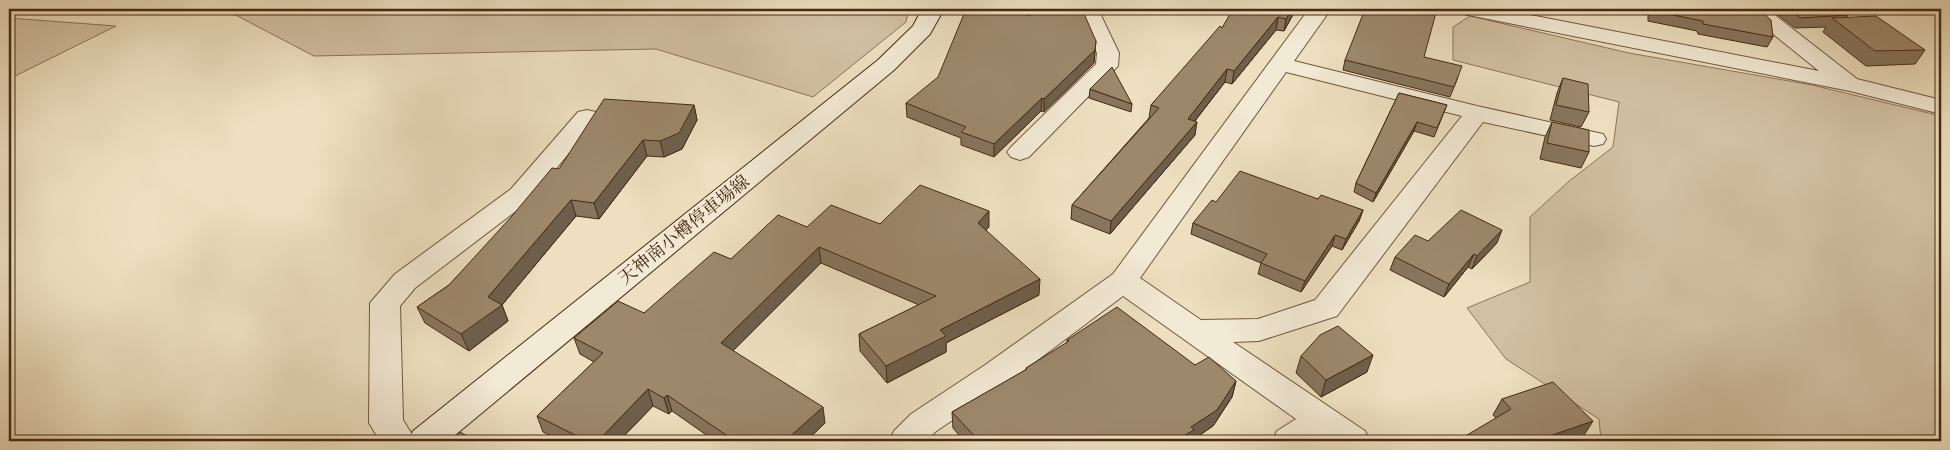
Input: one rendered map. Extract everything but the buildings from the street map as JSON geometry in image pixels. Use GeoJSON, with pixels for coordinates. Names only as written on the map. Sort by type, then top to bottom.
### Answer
{"type":"FeatureCollection","features":[{"type":"Feature","properties":{"kind":"street","name":"天神南小樽停車場線"},"geometry":{"type":"LineString","coordinates":[[426,441],[886,65],[922,29],[937,9]]}},
{"type":"Feature","properties":{"kind":"street"},"geometry":{"type":"LineString","coordinates":[[1020,152],[1107,66],[1108,53],[1088,9]]}},
{"type":"Feature","properties":{"kind":"street"},"geometry":{"type":"LineString","coordinates":[[906,441],[923,422],[996,374],[1122,281],[1320,9]]}},
{"type":"Feature","properties":{"kind":"street"},"geometry":{"type":"LineString","coordinates":[[1468,9],[1851,84],[1941,107]]}},
{"type":"Feature","properties":{"kind":"street"},"geometry":{"type":"LineString","coordinates":[[1754,9],[1851,84]]}},
{"type":"Feature","properties":{"kind":"street"},"geometry":{"type":"LineString","coordinates":[[1280,64],[1477,113],[1594,139]]}},
{"type":"Feature","properties":{"kind":"street"},"geometry":{"type":"LineString","coordinates":[[1194,331],[1259,330],[1326,308],[1477,113]]}},
{"type":"Feature","properties":{"kind":"street"},"geometry":{"type":"LineString","coordinates":[[399,441],[386,423],[384,303],[404,281],[520,195],[587,117]]}},
{"type":"Feature","properties":{"kind":"street"},"geometry":{"type":"LineString","coordinates":[[1122,281],[1353,441]]}},
{"type":"Feature","properties":{"kind":"street"},"geometry":{"type":"LineString","coordinates":[[1289,441],[1321,419]]}},
{"type":"Feature","properties":{"kind":"shaded area"},"geometry":{"type":"Polygon","coordinates":[[[224,9],[909,9],[906,22],[813,97],[656,49],[314,56],[224,9]]]}},
{"type":"Feature","properties":{"kind":"shaded area"},"geometry":{"type":"Polygon","coordinates":[[[1470,16],[1629,53],[1812,85],[1941,116],[1941,441],[1601,441],[1599,419],[1506,359],[1467,308],[1530,282],[1530,217],[1568,182],[1613,147],[1619,102],[1453,60],[1453,27],[1470,16]]]}},
{"type":"Feature","properties":{"kind":"shaded area"},"geometry":{"type":"Polygon","coordinates":[[[9,18],[116,26],[9,79],[9,18]]]}}]}
